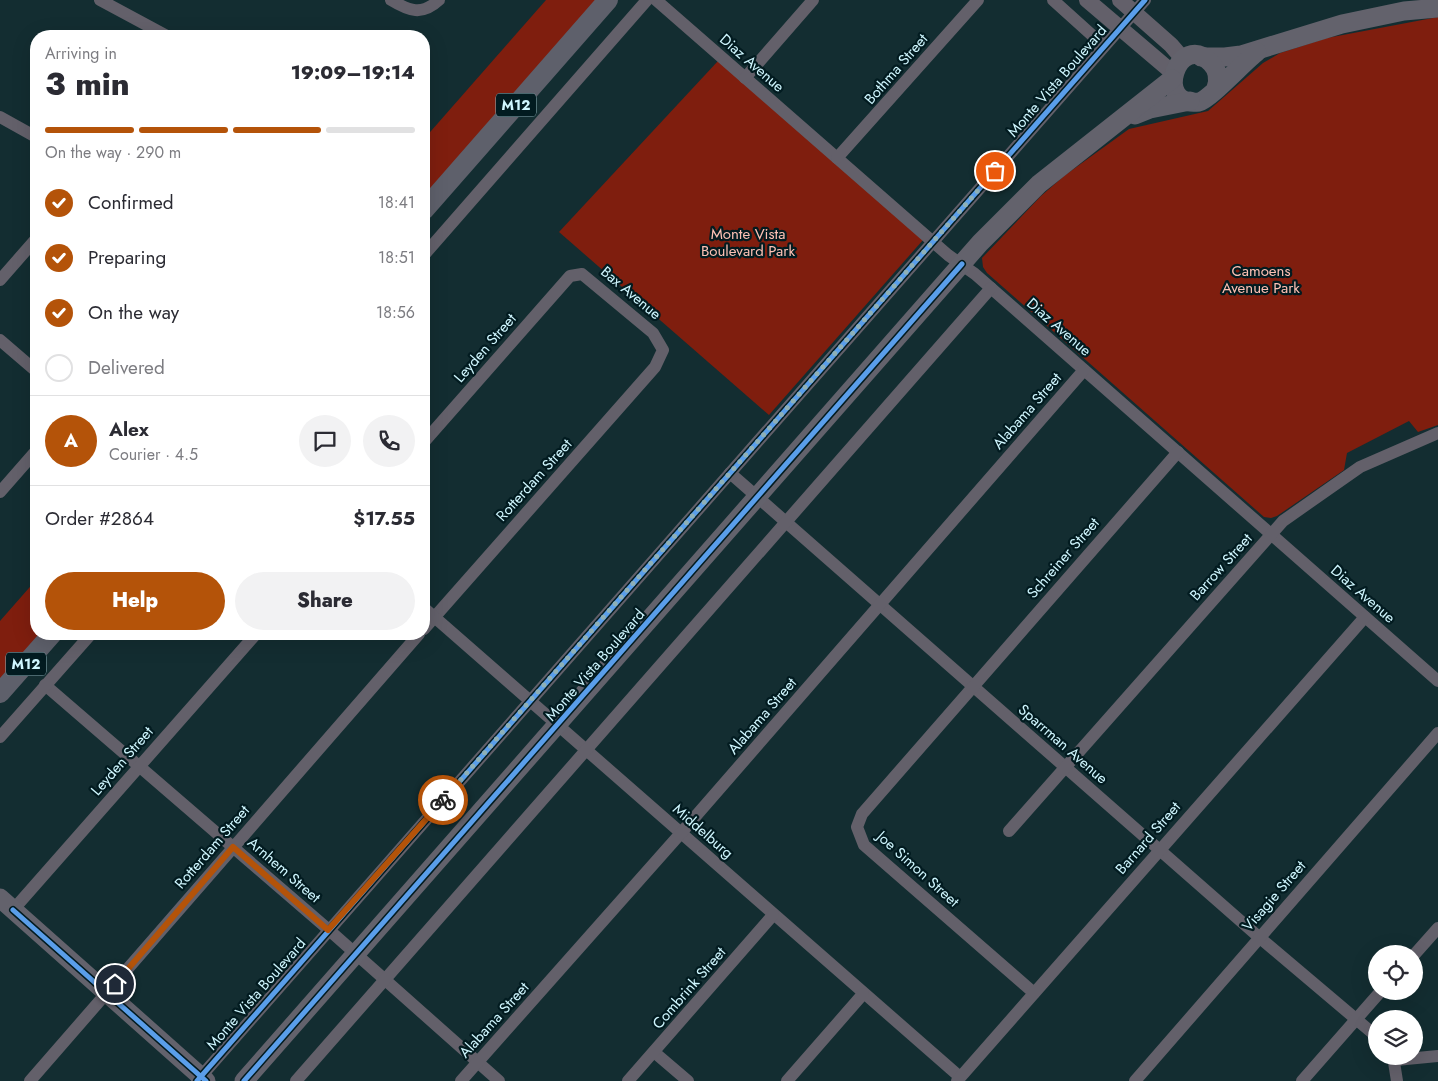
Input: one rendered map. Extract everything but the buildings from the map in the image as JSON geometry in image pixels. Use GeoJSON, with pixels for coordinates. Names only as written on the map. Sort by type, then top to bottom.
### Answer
{"type":"FeatureCollection","features":[{"type":"Feature","properties":{"kind":"main road","name":"M12"},"geometry":{"type":"LineString","coordinates":[[430,203],[608,0]]}},
{"type":"Feature","properties":{"kind":"main road"},"geometry":{"type":"LineString","coordinates":[[1182,67],[1259,50],[1342,24],[1404,11],[1438,8]]}},
{"type":"Feature","properties":{"kind":"main road"},"geometry":{"type":"LineString","coordinates":[[1216,88],[1259,50]]}},
{"type":"Feature","properties":{"kind":"main road"},"geometry":{"type":"LineString","coordinates":[[1182,67],[1210,61],[1216,69],[1218,78],[1216,88]]}},
{"type":"Feature","properties":{"kind":"main road"},"geometry":{"type":"LineString","coordinates":[[1182,67],[1177,93],[1190,101]]}},
{"type":"Feature","properties":{"kind":"main road","name":"Monte Vista Boulevard"},"geometry":{"type":"LineString","coordinates":[[244,1081],[558,726],[962,264],[1039,184],[1116,125],[1182,67]]}},
{"type":"Feature","properties":{"kind":"main road","name":"Monte Vista Boulevard"},"geometry":{"type":"LineString","coordinates":[[1116,125],[1150,109],[1205,100],[1216,88]]}},
{"type":"Feature","properties":{"kind":"main road","name":"M12"},"geometry":{"type":"LineString","coordinates":[[0,694],[47,640]]}},
{"type":"Feature","properties":{"kind":"main road"},"geometry":{"type":"LineString","coordinates":[[6,904],[201,1080]]}},
{"type":"Feature","properties":{"kind":"street"},"geometry":{"type":"LineString","coordinates":[[100,0],[156,30]]}},
{"type":"Feature","properties":{"kind":"street"},"geometry":{"type":"LineString","coordinates":[[391,0],[411,10],[420,12],[439,0]]}},
{"type":"Feature","properties":{"kind":"street"},"geometry":{"type":"LineString","coordinates":[[430,248],[647,0]]}},
{"type":"Feature","properties":{"kind":"street","name":"Diaz Avenue"},"geometry":{"type":"LineString","coordinates":[[656,0],[933,241],[990,288],[1438,681]]}},
{"type":"Feature","properties":{"kind":"street"},"geometry":{"type":"LineString","coordinates":[[745,78],[814,0]]}},
{"type":"Feature","properties":{"kind":"street","name":"Bothma Street"},"geometry":{"type":"LineString","coordinates":[[837,158],[978,0]]}},
{"type":"Feature","properties":{"kind":"street"},"geometry":{"type":"LineString","coordinates":[[1053,0],[1104,46]]}},
{"type":"Feature","properties":{"kind":"street"},"geometry":{"type":"LineString","coordinates":[[1088,0],[1120,28],[1182,67]]}},
{"type":"Feature","properties":{"kind":"street"},"geometry":{"type":"LineString","coordinates":[[1120,0],[1172,45],[1182,67]]}},
{"type":"Feature","properties":{"kind":"street","name":"Monte Vista Boulevard"},"geometry":{"type":"LineString","coordinates":[[201,1080],[328,930],[1145,0]]}},
{"type":"Feature","properties":{"kind":"street"},"geometry":{"type":"LineString","coordinates":[[0,117],[30,134]]}},
{"type":"Feature","properties":{"kind":"street"},"geometry":{"type":"LineString","coordinates":[[0,280],[30,245]]}},
{"type":"Feature","properties":{"kind":"street","name":"Bax Avenue"},"geometry":{"type":"LineString","coordinates":[[570,276],[582,274],[653,333],[663,350]]}},
{"type":"Feature","properties":{"kind":"street","name":"Leyden Street"},"geometry":{"type":"LineString","coordinates":[[430,435],[570,276]]}},
{"type":"Feature","properties":{"kind":"street"},"geometry":{"type":"LineString","coordinates":[[296,1081],[990,288]]}},
{"type":"Feature","properties":{"kind":"street"},"geometry":{"type":"LineString","coordinates":[[0,340],[30,366]]}},
{"type":"Feature","properties":{"kind":"street","name":"Rotterdam Street"},"geometry":{"type":"LineString","coordinates":[[430,622],[655,367],[663,350]]}},
{"type":"Feature","properties":{"kind":"street","name":"Alabama Street"},"geometry":{"type":"LineString","coordinates":[[461,1081],[681,833],[1084,370]]}},
{"type":"Feature","properties":{"kind":"street","name":"Barrow Street"},"geometry":{"type":"LineString","coordinates":[[1009,831],[1283,521],[1360,467],[1438,433]]}},
{"type":"Feature","properties":{"kind":"street","name":"Schreiner Street"},"geometry":{"type":"LineString","coordinates":[[972,686],[1178,452]]}},
{"type":"Feature","properties":{"kind":"street"},"geometry":{"type":"LineString","coordinates":[[0,492],[30,458]]}},
{"type":"Feature","properties":{"kind":"street","name":"Sparrman Avenue"},"geometry":{"type":"LineString","coordinates":[[730,473],[787,521],[1064,768],[1260,938],[1368,1028]]}},
{"type":"Feature","properties":{"kind":"street","name":"Middelburg"},"geometry":{"type":"LineString","coordinates":[[430,613],[959,1079]]}},
{"type":"Feature","properties":{"kind":"street","name":"Barnard Street"},"geometry":{"type":"LineString","coordinates":[[959,1079],[1365,617]]}},
{"type":"Feature","properties":{"kind":"street"},"geometry":{"type":"LineString","coordinates":[[0,737],[85,640]]}},
{"type":"Feature","properties":{"kind":"street","name":"Leyden Street"},"geometry":{"type":"LineString","coordinates":[[6,904],[139,766],[251,640]]}},
{"type":"Feature","properties":{"kind":"street","name":"Rotterdam Street"},"geometry":{"type":"LineString","coordinates":[[30,1081],[414,640]]}},
{"type":"Feature","properties":{"kind":"street","name":"Arnhem Street"},"geometry":{"type":"LineString","coordinates":[[45,685],[499,1081]]}},
{"type":"Feature","properties":{"kind":"street","name":"Joe Simon Street"},"geometry":{"type":"LineString","coordinates":[[972,686],[862,814],[857,827],[864,845],[1034,993]]}},
{"type":"Feature","properties":{"kind":"street","name":"Visagie Street"},"geometry":{"type":"LineString","coordinates":[[1135,1081],[1438,732]]}},
{"type":"Feature","properties":{"kind":"street","name":"Combrink Street"},"geometry":{"type":"LineString","coordinates":[[628,1081],[773,915]]}},
{"type":"Feature","properties":{"kind":"street"},"geometry":{"type":"LineString","coordinates":[[1423,945],[1438,928]]}},
{"type":"Feature","properties":{"kind":"street"},"geometry":{"type":"LineString","coordinates":[[786,1081],[863,994]]}},
{"type":"Feature","properties":{"kind":"street"},"geometry":{"type":"LineString","coordinates":[[1302,1081],[1374,1000]]}},
{"type":"Feature","properties":{"kind":"street"},"geometry":{"type":"LineString","coordinates":[[654,1052],[688,1081]]}},
{"type":"Feature","properties":{"kind":"street"},"geometry":{"type":"LineString","coordinates":[[1423,1057],[1438,1056]]}},
{"type":"Feature","properties":{"kind":"street"},"geometry":{"type":"LineString","coordinates":[[1396,1065],[1397,1081]]}},
{"type":"Feature","properties":{"kind":"green space"},"geometry":{"type":"Polygon","coordinates":[[[546,0],[598,0],[430,191],[430,132],[546,0]]]}},
{"type":"Feature","properties":{"kind":"green space","name":"Camoens Avenue Park"},"geometry":{"type":"Polygon","coordinates":[[[1438,17],[1438,425],[1418,432],[1409,421],[1347,453],[1344,470],[1277,516],[1271,518],[1264,517],[987,273],[983,267],[982,258],[1041,196],[1064,176],[1129,129],[1208,111],[1263,63],[1280,53],[1327,38],[1438,17]]]}},
{"type":"Feature","properties":{"kind":"green space","name":"Monte Vista Boulevard Park"},"geometry":{"type":"Polygon","coordinates":[[[718,61],[923,240],[769,415],[559,232],[718,61]]]}},
{"type":"Feature","properties":{"kind":"green space"},"geometry":{"type":"Polygon","coordinates":[[[30,587],[30,640],[37,640],[0,682],[0,621],[30,587]]]}},
{"type":"Feature","properties":{"kind":"cycle path"},"geometry":{"type":"LineString","coordinates":[[197,1081],[1145,0]]}},
{"type":"Feature","properties":{"kind":"cycle path"},"geometry":{"type":"LineString","coordinates":[[244,1081],[962,264]]}},
{"type":"Feature","properties":{"kind":"cycle path"},"geometry":{"type":"LineString","coordinates":[[13,910],[206,1081]]}},
{"type":"Feature","properties":{"kind":"way so far"},"geometry":{"type":"LineString","coordinates":[[443,800],[995,171]]}},
{"type":"Feature","properties":{"kind":"route"},"geometry":{"type":"LineString","coordinates":[[115,984],[233,847],[328,930],[443,800]]}}]}
